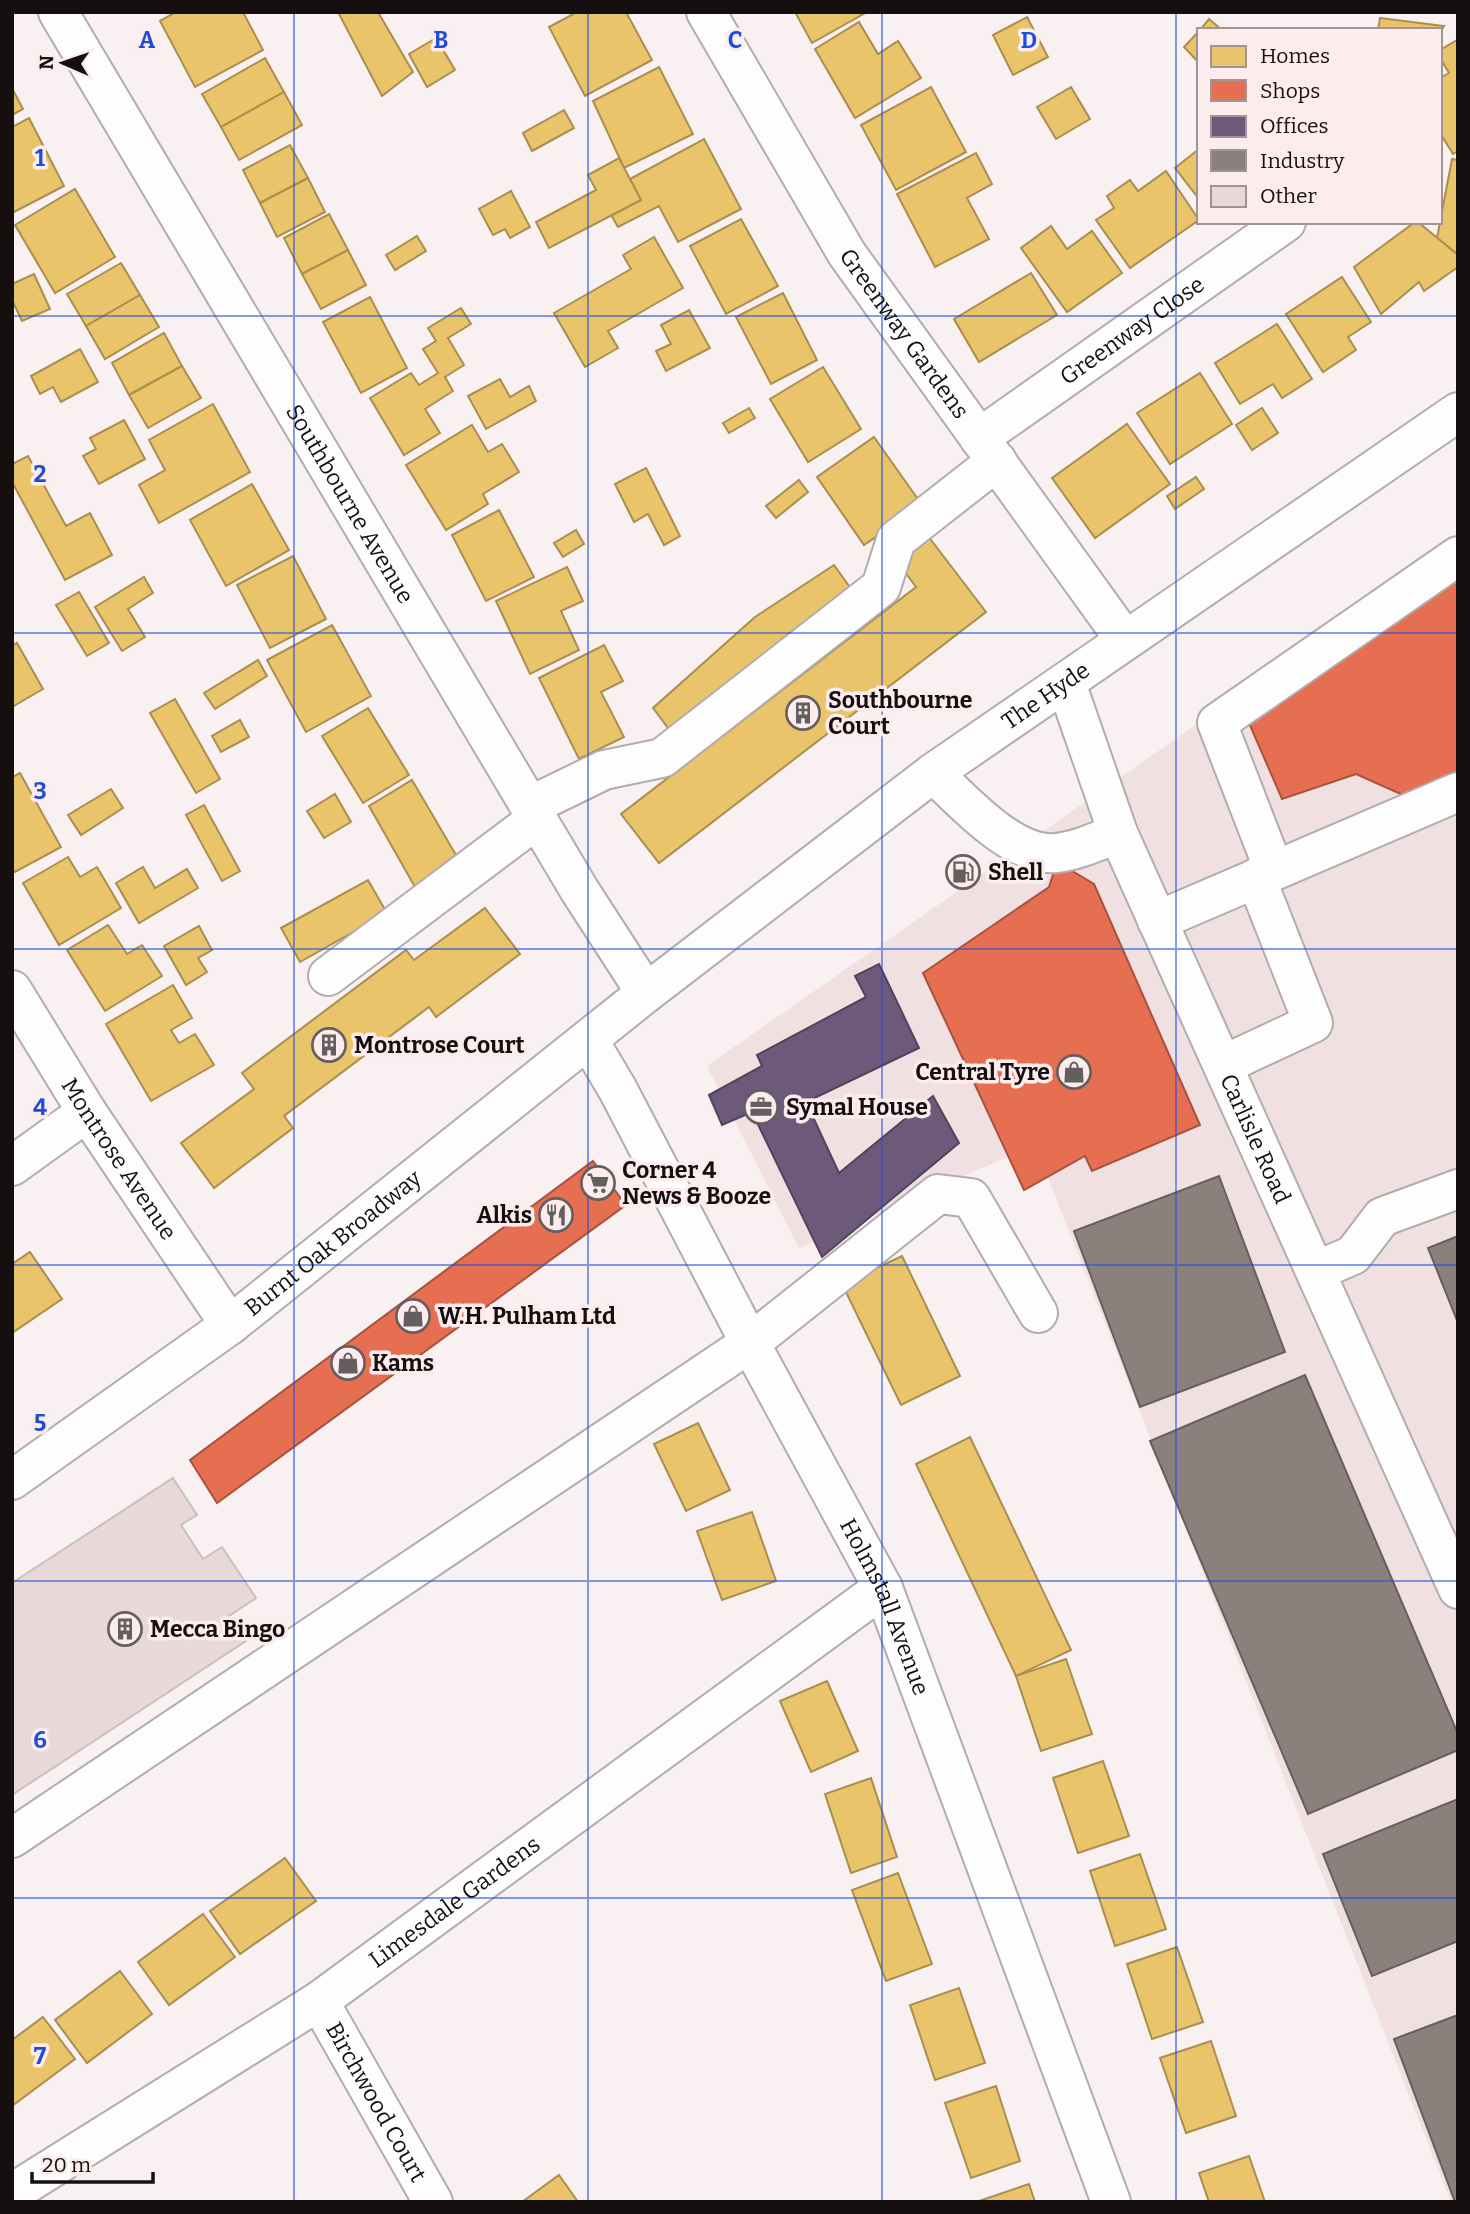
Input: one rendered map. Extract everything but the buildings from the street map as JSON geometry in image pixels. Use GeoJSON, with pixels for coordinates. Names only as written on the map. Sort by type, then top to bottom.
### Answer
{"type":"FeatureCollection","features":[{"type":"Feature","properties":{"kind":"street","name":"Southbourne Avenue"},"geometry":{"type":"LineString","coordinates":[[58,12],[580,891],[646,993]]}},
{"type":"Feature","properties":{"kind":"street","name":"Greenway Gardens"},"geometry":{"type":"LineString","coordinates":[[706,12],[847,254],[1125,640]]}},
{"type":"Feature","properties":{"kind":"street","name":"Greenway Close"},"geometry":{"type":"LineString","coordinates":[[328,976],[534,812],[604,770],[662,758],[881,587],[896,540],[988,449],[1283,224]]}},
{"type":"Feature","properties":{"kind":"street","name":"The Hyde"},"geometry":{"type":"LineString","coordinates":[[646,993],[933,773],[1458,411]]}},
{"type":"Feature","properties":{"kind":"street"},"geometry":{"type":"LineString","coordinates":[[1223,1065],[1313,1023],[1217,723],[1458,555]]}},
{"type":"Feature","properties":{"kind":"street","name":"Carlisle Road"},"geometry":{"type":"LineString","coordinates":[[1066,683],[1118,833],[1458,1589]]}},
{"type":"Feature","properties":{"kind":"street"},"geometry":{"type":"LineString","coordinates":[[933,773],[999,831],[1035,852],[1057,853],[1083,847],[1118,833]]}},
{"type":"Feature","properties":{"kind":"street"},"geometry":{"type":"LineString","coordinates":[[1157,920],[1458,792]]}},
{"type":"Feature","properties":{"kind":"street","name":"Montrose Avenue"},"geometry":{"type":"LineString","coordinates":[[12,990],[87,1112],[230,1325]]}},
{"type":"Feature","properties":{"kind":"street","name":"Burnt Oak Broadway"},"geometry":{"type":"LineString","coordinates":[[12,1480],[230,1325],[646,993]]}},
{"type":"Feature","properties":{"kind":"street","name":"Holmstall Avenue"},"geometry":{"type":"LineString","coordinates":[[589,1041],[618,1090],[750,1343],[883,1588],[1111,2202]]}},
{"type":"Feature","properties":{"kind":"street"},"geometry":{"type":"LineString","coordinates":[[12,1166],[87,1112]]}},
{"type":"Feature","properties":{"kind":"street"},"geometry":{"type":"LineString","coordinates":[[1316,1271],[1353,1255],[1382,1217],[1458,1189]]}},
{"type":"Feature","properties":{"kind":"street"},"geometry":{"type":"LineString","coordinates":[[12,1838],[750,1343],[938,1194],[971,1198],[1038,1314]]}},
{"type":"Feature","properties":{"kind":"street","name":"Limesdale Gardens"},"geometry":{"type":"LineString","coordinates":[[12,2193],[319,2001],[883,1588]]}},
{"type":"Feature","properties":{"kind":"street","name":"Birchwood Court"},"geometry":{"type":"LineString","coordinates":[[319,2001],[433,2202]]}},
{"type":"Feature","properties":{"kind":"shaded area"},"geometry":{"type":"Polygon","coordinates":[[[1458,539],[1458,2202],[1451,2202],[1035,1145],[799,1248],[707,1066],[1458,539]]]}},
{"type":"Feature","properties":{"kind":"place","name":"Southbourne Court"},"geometry":{"type":"Point","coordinates":[803,713]}},
{"type":"Feature","properties":{"kind":"place","name":"Shell"},"geometry":{"type":"Point","coordinates":[963,872]}},
{"type":"Feature","properties":{"kind":"place","name":"Montrose Court"},"geometry":{"type":"Point","coordinates":[329,1045]}},
{"type":"Feature","properties":{"kind":"place","name":"Central Tyre"},"geometry":{"type":"Point","coordinates":[1074,1072]}},
{"type":"Feature","properties":{"kind":"place","name":"Symal House"},"geometry":{"type":"Point","coordinates":[761,1107]}},
{"type":"Feature","properties":{"kind":"place","name":"Corner 4 News & Booze"},"geometry":{"type":"Point","coordinates":[598,1183]}},
{"type":"Feature","properties":{"kind":"place","name":"Alkis"},"geometry":{"type":"Point","coordinates":[556,1215]}},
{"type":"Feature","properties":{"kind":"place","name":"W.H. Pulham Ltd"},"geometry":{"type":"Point","coordinates":[413,1316]}},
{"type":"Feature","properties":{"kind":"place","name":"Kams"},"geometry":{"type":"Point","coordinates":[348,1363]}},
{"type":"Feature","properties":{"kind":"place","name":"Mecca Bingo"},"geometry":{"type":"Point","coordinates":[125,1629]}}]}
